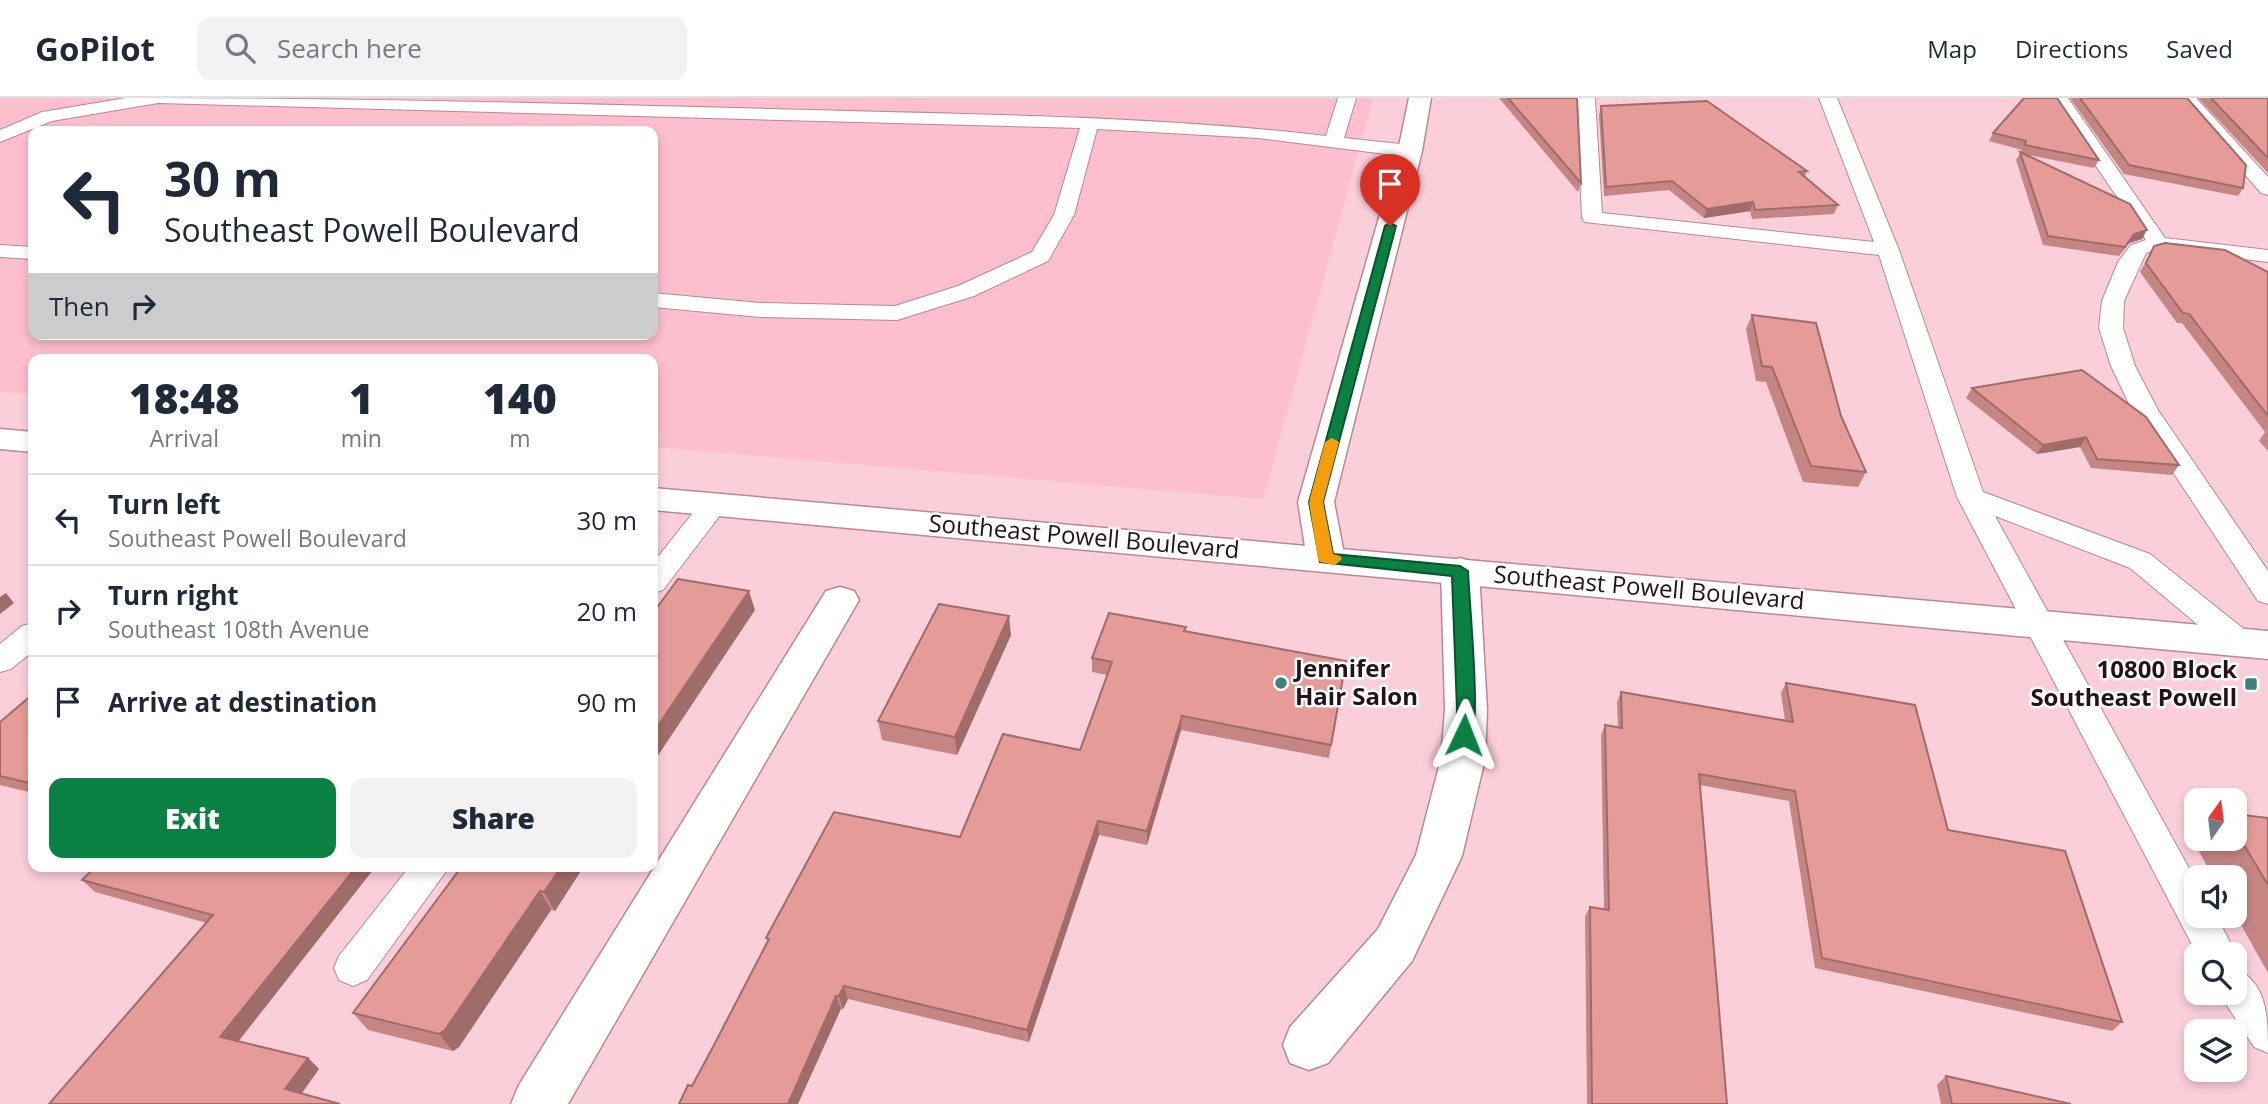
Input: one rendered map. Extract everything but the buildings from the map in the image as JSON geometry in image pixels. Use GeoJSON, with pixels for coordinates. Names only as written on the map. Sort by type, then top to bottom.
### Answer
{"type":"FeatureCollection","features":[{"type":"Feature","properties":{"kind":"street"},"geometry":{"type":"LineString","coordinates":[[1326,559],[1316,502],[1410,151],[1420,98]]}},
{"type":"Feature","properties":{"kind":"street"},"geometry":{"type":"LineString","coordinates":[[0,439],[28,442]]}},
{"type":"Feature","properties":{"kind":"street","name":"Southeast Powell Boulevard"},"geometry":{"type":"LineString","coordinates":[[658,499],[2254,643]]}},
{"type":"Feature","properties":{"kind":"street"},"geometry":{"type":"LineString","coordinates":[[1309,1045],[1395,945],[1439,856],[1463,759],[1466,710],[1460,571]]}},
{"type":"Feature","properties":{"kind":"street"},"geometry":{"type":"LineString","coordinates":[[538,1104],[840,600]]}},
{"type":"Feature","properties":{"kind":"lane"},"geometry":{"type":"LineString","coordinates":[[0,137],[48,116],[158,98],[1090,123],[1258,133],[1410,151]]}},
{"type":"Feature","properties":{"kind":"lane"},"geometry":{"type":"LineString","coordinates":[[1333,142],[1347,98]]}},
{"type":"Feature","properties":{"kind":"lane"},"geometry":{"type":"LineString","coordinates":[[1586,98],[1592,218],[1888,250]]}},
{"type":"Feature","properties":{"kind":"lane"},"geometry":{"type":"LineString","coordinates":[[1828,98],[1888,250],[1971,497],[2210,942]]}},
{"type":"Feature","properties":{"kind":"lane"},"geometry":{"type":"LineString","coordinates":[[2059,98],[2158,243]]}},
{"type":"Feature","properties":{"kind":"lane"},"geometry":{"type":"LineString","coordinates":[[2187,98],[2268,189]]}},
{"type":"Feature","properties":{"kind":"lane"},"geometry":{"type":"LineString","coordinates":[[658,300],[760,310],[897,313],[966,291],[1040,256],[1064,215],[1090,123]]}},
{"type":"Feature","properties":{"kind":"lane"},"geometry":{"type":"LineString","coordinates":[[2268,256],[2158,243],[2138,250],[2129,262],[2113,301],[2111,328],[2123,366],[2145,410],[2268,594]]}},
{"type":"Feature","properties":{"kind":"lane"},"geometry":{"type":"LineString","coordinates":[[0,251],[28,253]]}},
{"type":"Feature","properties":{"kind":"lane"},"geometry":{"type":"LineString","coordinates":[[1971,497],[2140,561],[2254,643]]}},
{"type":"Feature","properties":{"kind":"lane"},"geometry":{"type":"LineString","coordinates":[[658,577],[714,505]]}},
{"type":"Feature","properties":{"kind":"lane"},"geometry":{"type":"LineString","coordinates":[[0,661],[28,638]]}},
{"type":"Feature","properties":{"kind":"lane"},"geometry":{"type":"LineString","coordinates":[[353,968],[427,872]]}},
{"type":"Feature","properties":{"kind":"lane"},"geometry":{"type":"LineString","coordinates":[[2247,1003],[2268,1034]]}},
{"type":"Feature","properties":{"kind":"shaded area"},"geometry":{"type":"Polygon","coordinates":[[[0,98],[1373,98],[1263,499],[658,447],[658,354],[28,354],[28,394],[0,392],[0,98]]]}},
{"type":"Feature","properties":{"kind":"slow traffic"},"geometry":{"type":"LineString","coordinates":[[1332,442],[1316,502],[1326,559],[1335,559]]}},
{"type":"Feature","properties":{"kind":"place","name":"Jennifer Hair Salon"},"geometry":{"type":"Point","coordinates":[1281,683]}},
{"type":"Feature","properties":{"kind":"place","name":"10800 Block Southeast Powell"},"geometry":{"type":"Point","coordinates":[2251,684]}},
{"type":"Feature","properties":{"kind":"route"},"geometry":{"type":"LineString","coordinates":[[1390,226],[1316,502],[1326,559],[1460,571],[1466,710],[1464,735]]}}]}
